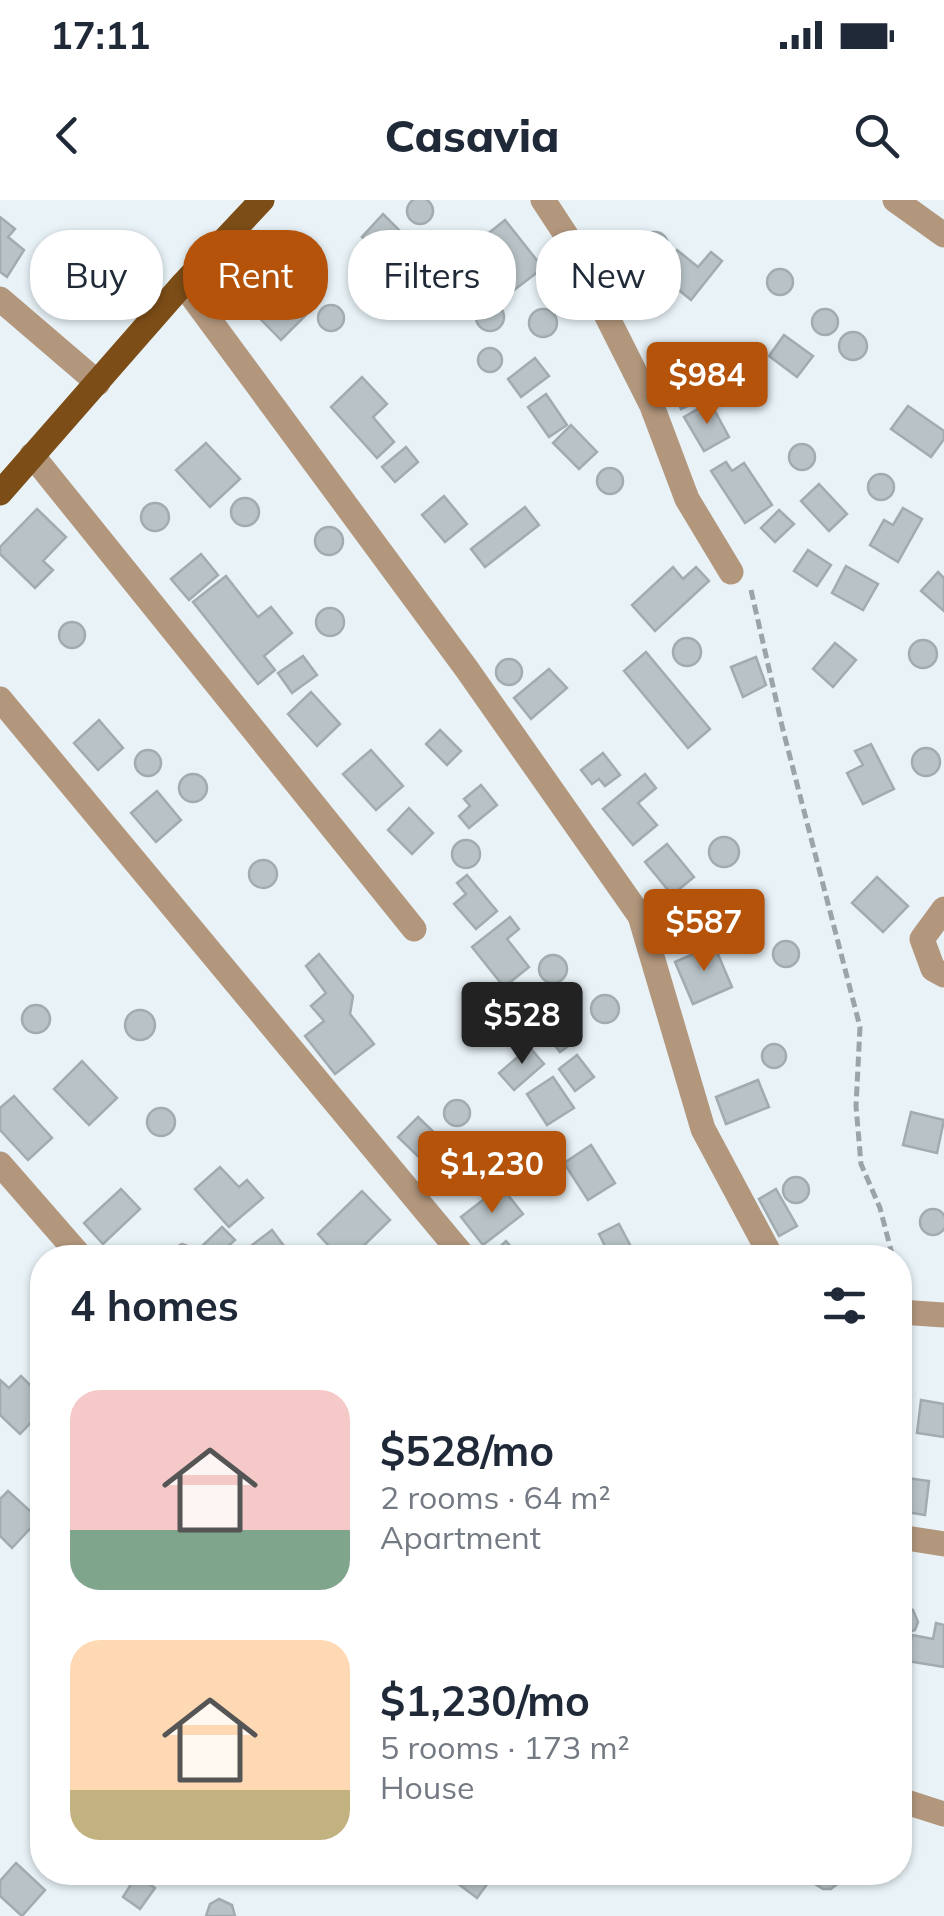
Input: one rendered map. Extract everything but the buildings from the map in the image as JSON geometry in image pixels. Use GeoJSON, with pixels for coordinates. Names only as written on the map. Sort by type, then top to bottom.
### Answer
{"type":"FeatureCollection","features":[{"type":"Feature","properties":{"kind":"main road"},"geometry":{"type":"LineString","coordinates":[[234,230],[262,200]]}},
{"type":"Feature","properties":{"kind":"main road"},"geometry":{"type":"LineString","coordinates":[[0,493],[183,284]]}},
{"type":"Feature","properties":{"kind":"street"},"geometry":{"type":"LineString","coordinates":[[543,200],[566,235],[652,406],[687,500],[731,572]]}},
{"type":"Feature","properties":{"kind":"street"},"geometry":{"type":"LineString","coordinates":[[895,200],[944,235]]}},
{"type":"Feature","properties":{"kind":"street"},"geometry":{"type":"LineString","coordinates":[[0,299],[98,383]]}},
{"type":"Feature","properties":{"kind":"street"},"geometry":{"type":"LineString","coordinates":[[210,320],[466,668],[640,916],[703,1129],[765,1245]]}},
{"type":"Feature","properties":{"kind":"street"},"geometry":{"type":"LineString","coordinates":[[32,456],[414,929]]}},
{"type":"Feature","properties":{"kind":"street"},"geometry":{"type":"LineString","coordinates":[[0,699],[454,1245]]}},
{"type":"Feature","properties":{"kind":"street"},"geometry":{"type":"LineString","coordinates":[[944,909],[922,939],[932,968],[944,975]]}},
{"type":"Feature","properties":{"kind":"street"},"geometry":{"type":"LineString","coordinates":[[0,1164],[71,1245]]}},
{"type":"Feature","properties":{"kind":"street"},"geometry":{"type":"LineString","coordinates":[[912,1313],[944,1315]]}},
{"type":"Feature","properties":{"kind":"street"},"geometry":{"type":"LineString","coordinates":[[912,1539],[944,1544]]}},
{"type":"Feature","properties":{"kind":"street"},"geometry":{"type":"LineString","coordinates":[[912,1804],[944,1814]]}},
{"type":"Feature","properties":{"kind":"path"},"geometry":{"type":"LineString","coordinates":[[731,572],[750,587],[783,730],[846,964],[860,1027],[856,1106],[861,1164],[880,1208],[890,1245]]}}]}
